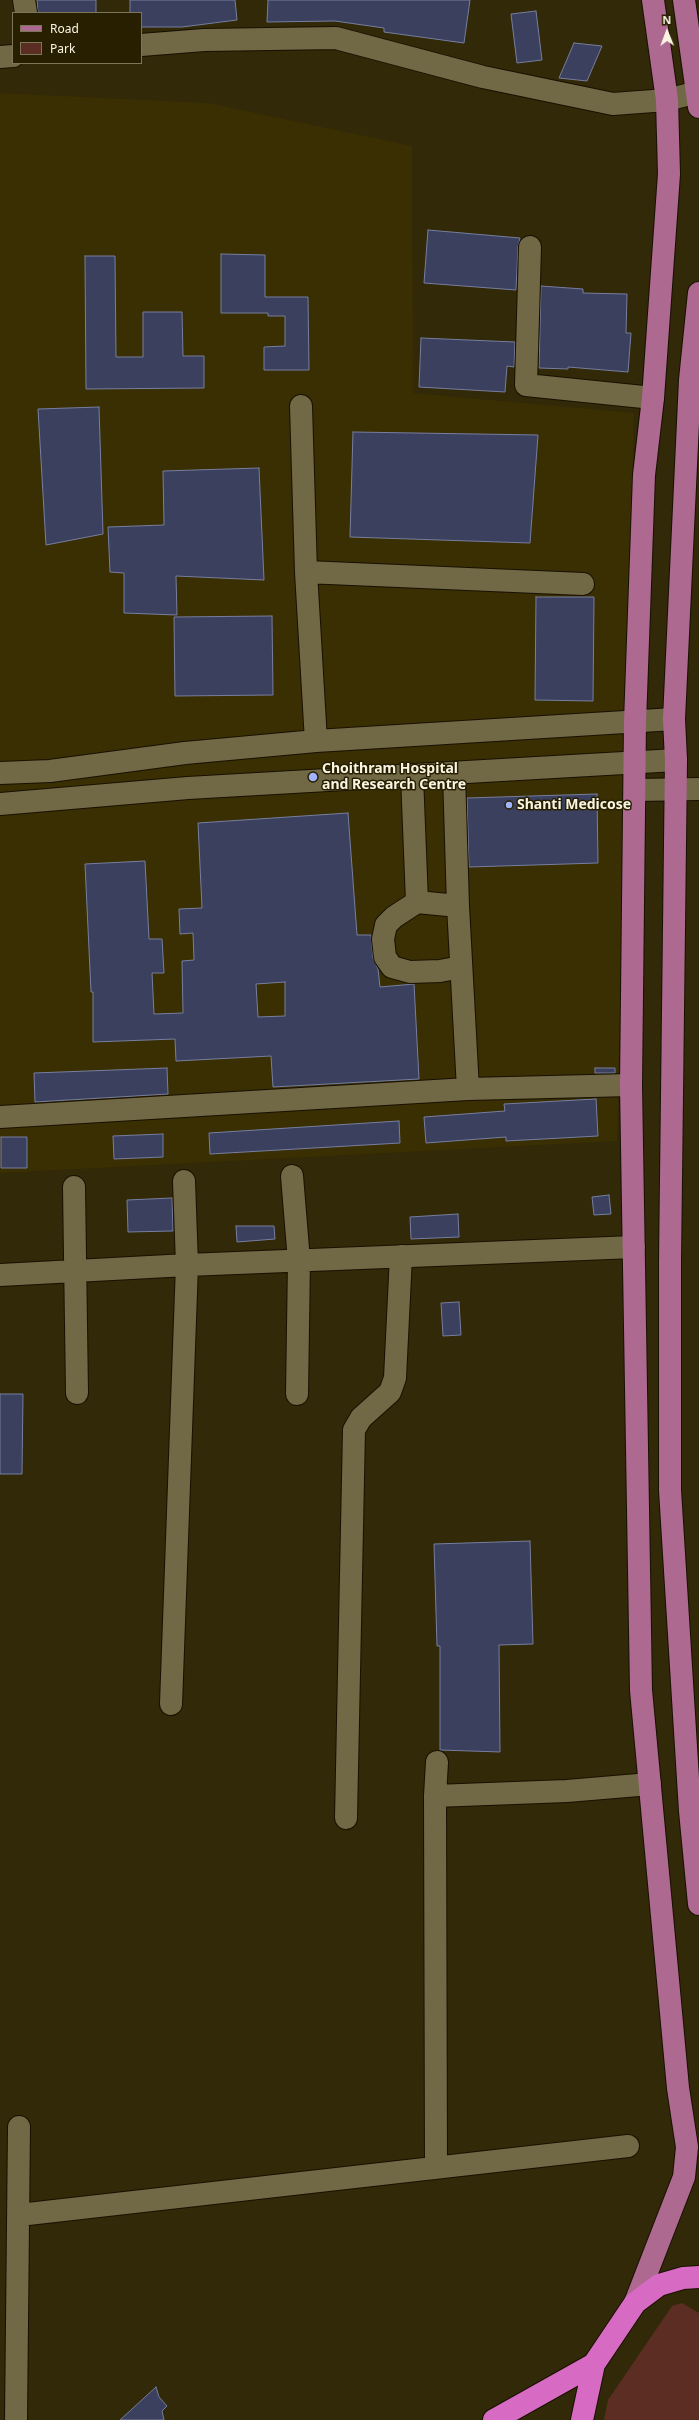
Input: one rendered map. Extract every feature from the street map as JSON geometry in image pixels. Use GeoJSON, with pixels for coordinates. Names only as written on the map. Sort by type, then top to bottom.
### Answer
{"type":"FeatureCollection","features":[{"type":"Feature","properties":{"kind":"highway"},"geometry":{"type":"LineString","coordinates":[[582,2420],[594,2364],[635,2303],[659,2285],[682,2278],[699,2278]]}},
{"type":"Feature","properties":{"kind":"highway"},"geometry":{"type":"LineString","coordinates":[[494,2420],[594,2364]]}},
{"type":"Feature","properties":{"kind":"main road"},"geometry":{"type":"LineString","coordinates":[[635,2303],[684,2177],[687,2148],[678,2088],[641,1690],[631,1085],[636,761],[635,722],[644,475],[653,398],[669,174],[667,100],[653,0]]}},
{"type":"Feature","properties":{"kind":"main road"},"geometry":{"type":"LineString","coordinates":[[684,0],[698,100]]}},
{"type":"Feature","properties":{"kind":"main road"},"geometry":{"type":"LineString","coordinates":[[699,294],[690,380],[674,719],[676,789],[670,1261],[670,1490],[694,1786],[699,1904]]}},
{"type":"Feature","properties":{"kind":"street"},"geometry":{"type":"LineString","coordinates":[[24,0],[26,12]]}},
{"type":"Feature","properties":{"kind":"street"},"geometry":{"type":"LineString","coordinates":[[142,45],[204,40],[336,38],[484,76],[613,104],[667,100],[698,100]]}},
{"type":"Feature","properties":{"kind":"street"},"geometry":{"type":"LineString","coordinates":[[0,57],[12,56]]}},
{"type":"Feature","properties":{"kind":"street"},"geometry":{"type":"LineString","coordinates":[[530,246],[526,385],[653,398]]}},
{"type":"Feature","properties":{"kind":"street"},"geometry":{"type":"LineString","coordinates":[[301,406],[306,572],[316,741]]}},
{"type":"Feature","properties":{"kind":"street"},"geometry":{"type":"LineString","coordinates":[[306,572],[584,584]]}},
{"type":"Feature","properties":{"kind":"street"},"geometry":{"type":"LineString","coordinates":[[0,773],[50,771],[185,753],[316,741],[674,719]]}},
{"type":"Feature","properties":{"kind":"street"},"geometry":{"type":"LineString","coordinates":[[185,753],[188,788]]}},
{"type":"Feature","properties":{"kind":"street"},"geometry":{"type":"LineString","coordinates":[[0,804],[188,788],[454,774],[636,761],[676,760]]}},
{"type":"Feature","properties":{"kind":"street"},"geometry":{"type":"LineString","coordinates":[[454,774],[458,906],[468,1089]]}},
{"type":"Feature","properties":{"kind":"street"},"geometry":{"type":"LineString","coordinates":[[412,776],[417,902]]}},
{"type":"Feature","properties":{"kind":"street"},"geometry":{"type":"LineString","coordinates":[[635,790],[699,789]]}},
{"type":"Feature","properties":{"kind":"street"},"geometry":{"type":"LineString","coordinates":[[458,906],[417,902],[394,917],[386,926],[384,946],[388,962],[398,970],[410,972],[440,971],[461,967]]}},
{"type":"Feature","properties":{"kind":"street"},"geometry":{"type":"LineString","coordinates":[[0,1117],[468,1089],[631,1085]]}},
{"type":"Feature","properties":{"kind":"street"},"geometry":{"type":"LineString","coordinates":[[292,1176],[299,1261],[297,1394]]}},
{"type":"Feature","properties":{"kind":"street"},"geometry":{"type":"LineString","coordinates":[[171,1704],[188,1265],[184,1182]]}},
{"type":"Feature","properties":{"kind":"street"},"geometry":{"type":"LineString","coordinates":[[74,1187],[77,1393]]}},
{"type":"Feature","properties":{"kind":"street"},"geometry":{"type":"LineString","coordinates":[[0,1275],[188,1265],[634,1247]]}},
{"type":"Feature","properties":{"kind":"street"},"geometry":{"type":"LineString","coordinates":[[346,1818],[354,1430],[360,1418],[390,1392],[395,1378],[401,1256]]}},
{"type":"Feature","properties":{"kind":"street"},"geometry":{"type":"LineString","coordinates":[[436,2168],[435,1796],[437,1762]]}},
{"type":"Feature","properties":{"kind":"street"},"geometry":{"type":"LineString","coordinates":[[435,1796],[567,1791],[650,1784]]}},
{"type":"Feature","properties":{"kind":"street"},"geometry":{"type":"LineString","coordinates":[[16,2420],[19,2127]]}},
{"type":"Feature","properties":{"kind":"street"},"geometry":{"type":"LineString","coordinates":[[19,2216],[628,2146]]}},
{"type":"Feature","properties":{"kind":"shaded area","name":"Choithram Hospital and Research Centre"},"geometry":{"type":"Polygon","coordinates":[[[0,93],[208,103],[412,146],[413,393],[634,413],[617,1141],[0,1173],[0,93]]]}},
{"type":"Feature","properties":{"kind":"green space"},"geometry":{"type":"Polygon","coordinates":[[[682,2303],[699,2313],[699,2420],[604,2420],[608,2400],[672,2306],[682,2303]]]}},
{"type":"Feature","properties":{"kind":"building"},"geometry":{"type":"Polygon","coordinates":[[[37,0],[96,0],[96,12],[38,12],[37,0]]]}},
{"type":"Feature","properties":{"kind":"building"},"geometry":{"type":"Polygon","coordinates":[[[130,0],[235,0],[237,20],[182,27],[142,27],[142,12],[130,12],[130,0]]]}},
{"type":"Feature","properties":{"kind":"building"},"geometry":{"type":"Polygon","coordinates":[[[268,0],[470,0],[464,43],[384,32],[384,28],[335,21],[267,22],[268,0]]]}},
{"type":"Feature","properties":{"kind":"building"},"geometry":{"type":"Polygon","coordinates":[[[536,11],[542,60],[517,63],[511,14],[536,11]]]}},
{"type":"Feature","properties":{"kind":"building"},"geometry":{"type":"Polygon","coordinates":[[[574,43],[602,46],[587,81],[559,78],[574,43]]]}},
{"type":"Feature","properties":{"kind":"building"},"geometry":{"type":"Polygon","coordinates":[[[428,230],[520,238],[518,247],[516,290],[424,283],[428,230]]]}},
{"type":"Feature","properties":{"kind":"building"},"geometry":{"type":"Polygon","coordinates":[[[221,254],[265,255],[265,297],[308,297],[309,370],[264,370],[264,347],[285,346],[285,316],[268,316],[268,313],[221,313],[221,254]]]}},
{"type":"Feature","properties":{"kind":"building"},"geometry":{"type":"Polygon","coordinates":[[[85,256],[115,256],[116,357],[143,357],[143,312],[182,312],[183,356],[204,356],[204,388],[86,389],[85,256]]]}},
{"type":"Feature","properties":{"kind":"building"},"geometry":{"type":"Polygon","coordinates":[[[541,286],[583,289],[583,293],[627,294],[626,333],[631,333],[628,372],[568,367],[568,369],[539,368],[541,286]]]}},
{"type":"Feature","properties":{"kind":"building"},"geometry":{"type":"Polygon","coordinates":[[[421,338],[515,342],[514,367],[507,366],[505,392],[419,387],[421,338]]]}},
{"type":"Feature","properties":{"kind":"building"},"geometry":{"type":"Polygon","coordinates":[[[99,407],[103,534],[46,545],[38,409],[99,407]]]}},
{"type":"Feature","properties":{"kind":"building"},"geometry":{"type":"Polygon","coordinates":[[[353,432],[538,435],[530,543],[350,537],[353,432]]]}},
{"type":"Feature","properties":{"kind":"building"},"geometry":{"type":"Polygon","coordinates":[[[259,468],[264,580],[176,576],[177,615],[124,613],[124,573],[110,572],[108,527],[164,525],[163,471],[259,468]]]}},
{"type":"Feature","properties":{"kind":"building"},"geometry":{"type":"Polygon","coordinates":[[[536,597],[594,597],[593,701],[535,700],[536,597]]]}},
{"type":"Feature","properties":{"kind":"building"},"geometry":{"type":"Polygon","coordinates":[[[272,616],[273,695],[175,696],[174,617],[272,616]]]}},
{"type":"Feature","properties":{"kind":"building"},"geometry":{"type":"Polygon","coordinates":[[[597,794],[598,863],[469,867],[467,798],[597,794]]]}},
{"type":"Feature","properties":{"kind":"building"},"geometry":{"type":"Polygon","coordinates":[[[348,813],[357,935],[371,935],[373,958],[378,969],[380,987],[414,984],[419,1079],[273,1087],[271,1056],[176,1061],[175,1039],[93,1042],[93,992],[91,992],[85,864],[145,861],[149,939],[162,939],[164,973],[152,973],[154,1014],[183,1013],[182,961],[194,960],[193,933],[180,934],[179,909],[202,908],[198,823],[348,813]],[[285,982],[256,984],[258,1017],[285,1016],[285,982]]]}},
{"type":"Feature","properties":{"kind":"building"},"geometry":{"type":"Polygon","coordinates":[[[167,1068],[168,1094],[35,1102],[34,1073],[167,1068]]]}},
{"type":"Feature","properties":{"kind":"building"},"geometry":{"type":"Polygon","coordinates":[[[595,1068],[615,1068],[615,1073],[595,1073],[595,1068]]]}},
{"type":"Feature","properties":{"kind":"building"},"geometry":{"type":"Polygon","coordinates":[[[596,1099],[598,1136],[506,1141],[506,1137],[426,1143],[424,1117],[505,1111],[504,1104],[596,1099]]]}},
{"type":"Feature","properties":{"kind":"building"},"geometry":{"type":"Polygon","coordinates":[[[399,1121],[400,1143],[210,1154],[209,1133],[399,1121]]]}},
{"type":"Feature","properties":{"kind":"building"},"geometry":{"type":"Polygon","coordinates":[[[163,1134],[163,1157],[114,1159],[113,1136],[163,1134]]]}},
{"type":"Feature","properties":{"kind":"building"},"geometry":{"type":"Polygon","coordinates":[[[1,1137],[27,1137],[27,1168],[1,1168],[1,1137]]]}},
{"type":"Feature","properties":{"kind":"building"},"geometry":{"type":"Polygon","coordinates":[[[609,1195],[611,1214],[594,1215],[592,1197],[609,1195]]]}},
{"type":"Feature","properties":{"kind":"building"},"geometry":{"type":"Polygon","coordinates":[[[172,1198],[173,1231],[128,1232],[127,1200],[172,1198]]]}},
{"type":"Feature","properties":{"kind":"building"},"geometry":{"type":"Polygon","coordinates":[[[458,1214],[459,1237],[411,1239],[410,1217],[458,1214]]]}},
{"type":"Feature","properties":{"kind":"building"},"geometry":{"type":"Polygon","coordinates":[[[236,1226],[274,1226],[275,1239],[237,1242],[236,1226]]]}},
{"type":"Feature","properties":{"kind":"building"},"geometry":{"type":"Polygon","coordinates":[[[459,1302],[461,1335],[443,1336],[441,1303],[459,1302]]]}},
{"type":"Feature","properties":{"kind":"building"},"geometry":{"type":"Polygon","coordinates":[[[0,1394],[23,1394],[22,1474],[0,1474],[0,1394]]]}},
{"type":"Feature","properties":{"kind":"building"},"geometry":{"type":"Polygon","coordinates":[[[530,1541],[533,1644],[499,1645],[500,1752],[440,1750],[440,1646],[437,1646],[434,1544],[530,1541]]]}},
{"type":"Feature","properties":{"kind":"building"},"geometry":{"type":"Polygon","coordinates":[[[156,2387],[159,2397],[167,2406],[162,2411],[164,2420],[120,2420],[156,2387]]]}},
{"type":"Feature","properties":{"kind":"place","name":"Choithram Hospital and Research Centre"},"geometry":{"type":"Point","coordinates":[313,777]}},
{"type":"Feature","properties":{"kind":"place","name":"Shanti Medicose"},"geometry":{"type":"Point","coordinates":[509,805]}}]}
